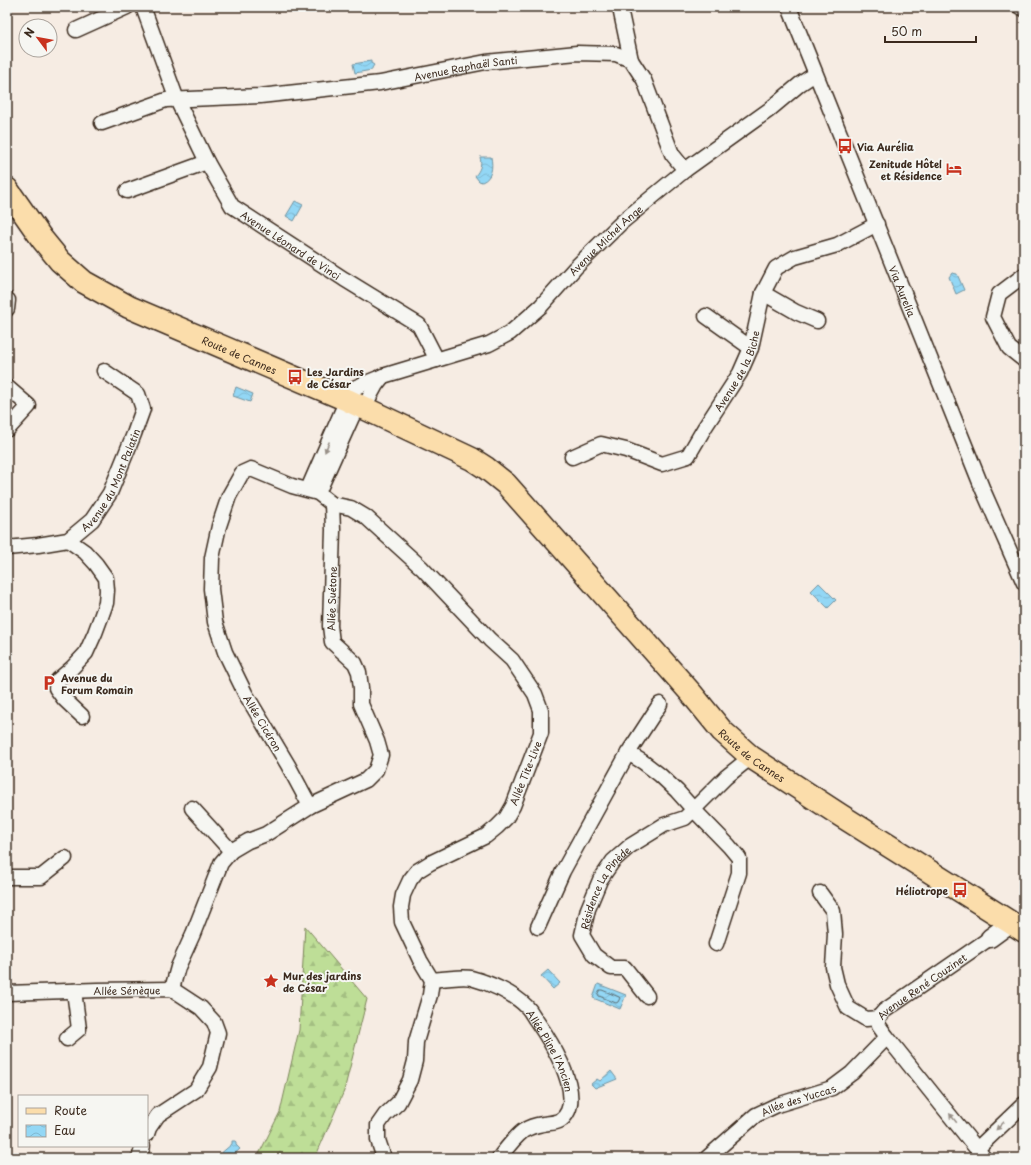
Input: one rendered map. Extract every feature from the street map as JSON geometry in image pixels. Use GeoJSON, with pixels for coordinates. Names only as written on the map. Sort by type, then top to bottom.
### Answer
{"type":"FeatureCollection","features":[{"type":"Feature","properties":{"kind":"main road","name":"Route de Cannes"},"geometry":{"type":"LineString","coordinates":[[7,190],[60,260],[84,282],[129,307],[352,408],[411,441],[466,468],[481,477],[534,516]]}},
{"type":"Feature","properties":{"kind":"main road","name":"Route de Cannes"},"geometry":{"type":"LineString","coordinates":[[7,212],[28,241],[58,275],[80,292],[134,319],[298,392],[352,408],[414,431],[472,459],[486,468],[506,484],[722,731],[751,757],[840,815],[1017,926]]}},
{"type":"Feature","properties":{"kind":"street"},"geometry":{"type":"LineString","coordinates":[[76,30],[127,7]]}},
{"type":"Feature","properties":{"kind":"street","name":"Avenue Léonard de Vinci"},"geometry":{"type":"LineString","coordinates":[[143,7],[177,100],[207,162],[232,206],[344,279],[419,325],[437,360]]}},
{"type":"Feature","properties":{"kind":"street"},"geometry":{"type":"LineString","coordinates":[[623,7],[621,14],[631,60],[644,80],[672,154],[685,170]]}},
{"type":"Feature","properties":{"kind":"street","name":"Via Aurelia"},"geometry":{"type":"LineString","coordinates":[[789,7],[983,490],[1022,577],[1024,593]]}},
{"type":"Feature","properties":{"kind":"street"},"geometry":{"type":"LineString","coordinates":[[1020,7],[1024,9]]}},
{"type":"Feature","properties":{"kind":"street","name":"Avenue Raphaël Santi"},"geometry":{"type":"LineString","coordinates":[[102,122],[166,100],[260,96],[380,82],[486,62],[577,53],[616,54],[631,60]]}},
{"type":"Feature","properties":{"kind":"street","name":"Avenue Michel Ange"},"geometry":{"type":"LineString","coordinates":[[313,491],[352,408],[376,385],[383,376],[488,344],[510,333],[541,306],[574,268],[622,222],[685,170],[769,110],[800,84],[809,78],[816,76]]}},
{"type":"Feature","properties":{"kind":"street"},"geometry":{"type":"LineString","coordinates":[[127,191],[207,162]]}},
{"type":"Feature","properties":{"kind":"street"},"geometry":{"type":"LineString","coordinates":[[7,200],[15,212],[30,222]]}},
{"type":"Feature","properties":{"kind":"street","name":"Avenue de la Biche"},"geometry":{"type":"LineString","coordinates":[[572,457],[601,444],[626,450],[662,464],[688,456],[705,426],[740,373],[751,348],[763,294],[776,268],[795,257],[837,245],[877,224]]}},
{"type":"Feature","properties":{"kind":"street"},"geometry":{"type":"LineString","coordinates":[[1024,275],[999,294],[993,318],[1009,348],[1024,360]]}},
{"type":"Feature","properties":{"kind":"street"},"geometry":{"type":"LineString","coordinates":[[763,294],[796,312],[817,321]]}},
{"type":"Feature","properties":{"kind":"street"},"geometry":{"type":"LineString","coordinates":[[706,316],[751,348]]}},
{"type":"Feature","properties":{"kind":"street","name":"Avenue du Mont Palatin"},"geometry":{"type":"LineString","coordinates":[[68,540],[92,520],[110,493],[143,409],[138,394],[104,371]]}},
{"type":"Feature","properties":{"kind":"street"},"geometry":{"type":"LineString","coordinates":[[7,387],[28,406],[7,429]]}},
{"type":"Feature","properties":{"kind":"street","name":"Allée Cicéron"},"geometry":{"type":"LineString","coordinates":[[310,806],[288,765],[245,694],[226,652],[215,622],[212,589],[212,558],[219,526],[229,496],[242,473],[251,469],[292,486],[313,491]]}},
{"type":"Feature","properties":{"kind":"street","name":"Allée Tite-Live"},"geometry":{"type":"LineString","coordinates":[[313,491],[332,504],[351,508],[366,517],[422,568],[490,640],[512,660],[535,694],[541,710],[541,733],[513,806],[506,818],[486,836],[430,863],[417,871],[410,880],[403,895],[401,907],[402,922],[420,960],[432,980]]}},
{"type":"Feature","properties":{"kind":"street","name":"Allée Suétone"},"geometry":{"type":"LineString","coordinates":[[310,806],[366,780],[376,770],[381,755],[377,741],[361,704],[359,672],[355,663],[332,642],[330,626],[333,530],[332,504]]}},
{"type":"Feature","properties":{"kind":"street"},"geometry":{"type":"LineString","coordinates":[[7,548],[68,540],[85,552],[106,578],[106,603],[86,653],[58,680],[56,688],[64,699],[82,716]]}},
{"type":"Feature","properties":{"kind":"street"},"geometry":{"type":"LineString","coordinates":[[538,927],[563,872],[628,753],[660,704]]}},
{"type":"Feature","properties":{"kind":"street"},"geometry":{"type":"LineString","coordinates":[[628,753],[660,775],[677,791],[714,829],[739,858],[738,873],[716,944]]}},
{"type":"Feature","properties":{"kind":"street","name":"Résidence La Pinède"},"geometry":{"type":"LineString","coordinates":[[647,996],[625,968],[611,968],[594,955],[582,935],[588,909],[600,880],[613,861],[630,846],[664,825],[685,818],[726,777],[751,757]]}},
{"type":"Feature","properties":{"kind":"street"},"geometry":{"type":"LineString","coordinates":[[172,989],[178,967],[193,934],[221,863],[231,851],[248,841],[266,834],[310,806]]}},
{"type":"Feature","properties":{"kind":"street"},"geometry":{"type":"LineString","coordinates":[[192,808],[231,851]]}},
{"type":"Feature","properties":{"kind":"street"},"geometry":{"type":"LineString","coordinates":[[7,877],[41,877],[64,858]]}},
{"type":"Feature","properties":{"kind":"street"},"geometry":{"type":"LineString","coordinates":[[820,893],[832,911],[835,934],[833,967],[837,984],[848,1008],[866,1019],[878,1018]]}},
{"type":"Feature","properties":{"kind":"street","name":"Avenue René Couzinet"},"geometry":{"type":"LineString","coordinates":[[980,1153],[888,1038],[879,1026],[878,1018],[884,1011],[1005,927],[1017,926]]}},
{"type":"Feature","properties":{"kind":"street","name":"Allée Pline l'Ancien"},"geometry":{"type":"LineString","coordinates":[[432,980],[469,977],[501,990],[514,998],[527,1008],[546,1034],[561,1061],[570,1093],[568,1112],[563,1119],[556,1123],[533,1126],[523,1132],[509,1145],[499,1158]]}},
{"type":"Feature","properties":{"kind":"street"},"geometry":{"type":"LineString","coordinates":[[384,1158],[378,1140],[378,1125],[385,1115],[398,1103],[410,1080],[415,1061],[416,1042],[430,995],[432,980]]}},
{"type":"Feature","properties":{"kind":"street","name":"Allée Sénèque"},"geometry":{"type":"LineString","coordinates":[[7,993],[172,989],[201,1008],[214,1022],[218,1033],[210,1068],[196,1090],[158,1115],[148,1131]]}},
{"type":"Feature","properties":{"kind":"street"},"geometry":{"type":"LineString","coordinates":[[68,1039],[79,1029],[74,991]]}},
{"type":"Feature","properties":{"kind":"street","name":"Allée des Yuccas"},"geometry":{"type":"LineString","coordinates":[[707,1158],[756,1115],[777,1105],[832,1088],[852,1073],[888,1038]]}},
{"type":"Feature","properties":{"kind":"street"},"geometry":{"type":"LineString","coordinates":[[980,1153],[1024,1104]]}},
{"type":"Feature","properties":{"kind":"street"},"geometry":{"type":"LineString","coordinates":[[139,1158],[143,1147]]}},
{"type":"Feature","properties":{"kind":"green space"},"geometry":{"type":"Polygon","coordinates":[[[305,926],[367,999],[344,1091],[315,1158],[257,1158],[280,1112],[299,1030],[305,926]]]}},
{"type":"Feature","properties":{"kind":"water"},"geometry":{"type":"Polygon","coordinates":[[[371,61],[374,65],[372,70],[355,73],[353,64],[371,61]]]}},
{"type":"Feature","properties":{"kind":"water"},"geometry":{"type":"Polygon","coordinates":[[[480,157],[491,157],[492,161],[490,175],[482,182],[475,176],[480,167],[480,157]]]}},
{"type":"Feature","properties":{"kind":"water"},"geometry":{"type":"Polygon","coordinates":[[[295,201],[303,205],[294,221],[286,216],[295,201]]]}},
{"type":"Feature","properties":{"kind":"water"},"geometry":{"type":"Polygon","coordinates":[[[952,273],[957,274],[964,290],[956,294],[949,277],[952,273]]]}},
{"type":"Feature","properties":{"kind":"water"},"geometry":{"type":"Polygon","coordinates":[[[236,387],[253,394],[250,402],[233,396],[236,387]]]}},
{"type":"Feature","properties":{"kind":"water"},"geometry":{"type":"Polygon","coordinates":[[[819,583],[836,600],[828,608],[811,591],[819,583]]]}},
{"type":"Feature","properties":{"kind":"water"},"geometry":{"type":"Polygon","coordinates":[[[548,970],[560,983],[553,989],[541,976],[548,970]]]}},
{"type":"Feature","properties":{"kind":"water"},"geometry":{"type":"Polygon","coordinates":[[[598,984],[626,995],[620,1009],[593,998],[598,984]]]}},
{"type":"Feature","properties":{"kind":"water"},"geometry":{"type":"Polygon","coordinates":[[[611,1071],[617,1079],[595,1088],[591,1084],[597,1079],[600,1081],[611,1071]]]}},
{"type":"Feature","properties":{"kind":"water"},"geometry":{"type":"Polygon","coordinates":[[[232,1141],[236,1142],[236,1145],[240,1149],[230,1158],[222,1158],[219,1155],[232,1144],[232,1141]]]}},
{"type":"Feature","properties":{"kind":"place","name":"Via Aurélia"},"geometry":{"type":"Point","coordinates":[845,146]}},
{"type":"Feature","properties":{"kind":"place","name":"Zenitude Hôtel et Résidence"},"geometry":{"type":"Point","coordinates":[954,169]}},
{"type":"Feature","properties":{"kind":"place","name":"Les Jardins de César"},"geometry":{"type":"Point","coordinates":[295,377]}},
{"type":"Feature","properties":{"kind":"place","name":"Avenue du Forum Romain"},"geometry":{"type":"Point","coordinates":[49,683]}},
{"type":"Feature","properties":{"kind":"place","name":"Héliotrope"},"geometry":{"type":"Point","coordinates":[960,890]}},
{"type":"Feature","properties":{"kind":"place","name":"Mur des jardins de César"},"geometry":{"type":"Point","coordinates":[271,981]}}]}
